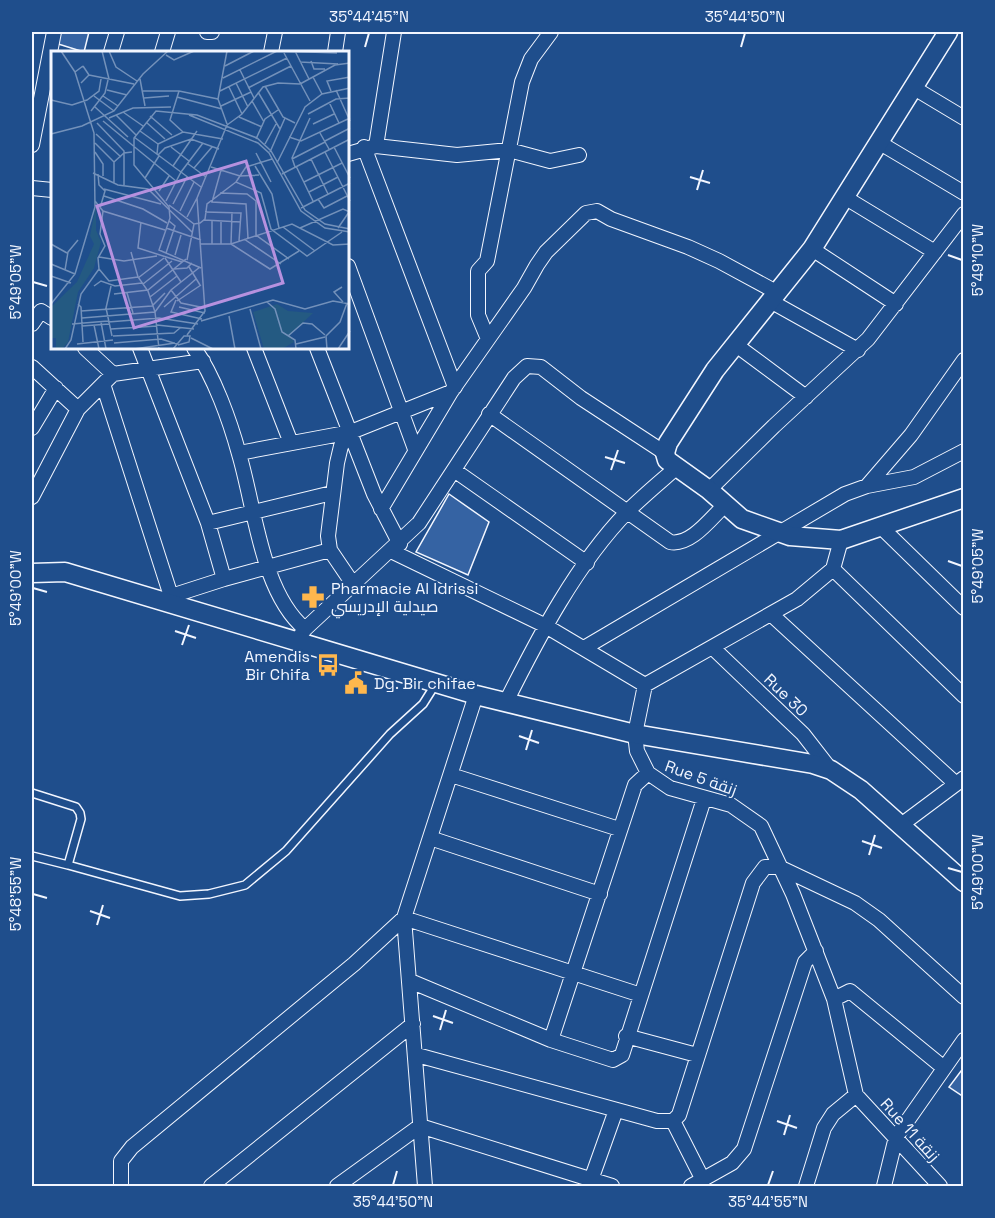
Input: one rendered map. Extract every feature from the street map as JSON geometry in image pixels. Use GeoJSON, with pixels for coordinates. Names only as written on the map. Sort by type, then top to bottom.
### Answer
{"type":"FeatureCollection","features":[{"type":"Feature","properties":{"kind":"street"},"geometry":{"type":"LineString","coordinates":[[32,145],[54,32]]}},
{"type":"Feature","properties":{"kind":"street"},"geometry":{"type":"LineString","coordinates":[[111,51],[117,32]]}},
{"type":"Feature","properties":{"kind":"street"},"geometry":{"type":"LineString","coordinates":[[162,51],[168,32]]}},
{"type":"Feature","properties":{"kind":"street"},"geometry":{"type":"LineString","coordinates":[[207,32],[212,32]]}},
{"type":"Feature","properties":{"kind":"street"},"geometry":{"type":"LineString","coordinates":[[271,51],[275,32]]}},
{"type":"Feature","properties":{"kind":"street"},"geometry":{"type":"LineString","coordinates":[[335,51],[338,32]]}},
{"type":"Feature","properties":{"kind":"street"},"geometry":{"type":"LineString","coordinates":[[394,32],[370,147],[453,389]]}},
{"type":"Feature","properties":{"kind":"street"},"geometry":{"type":"LineString","coordinates":[[488,339],[478,315],[477,274],[480,267],[487,261],[526,70],[551,32]]}},
{"type":"Feature","properties":{"kind":"street"},"geometry":{"type":"LineString","coordinates":[[665,453],[674,434],[736,345],[812,249],[846,198],[914,88],[941,33]]}},
{"type":"Feature","properties":{"kind":"street"},"geometry":{"type":"LineString","coordinates":[[914,88],[963,118]]}},
{"type":"Feature","properties":{"kind":"street"},"geometry":{"type":"LineString","coordinates":[[880,143],[963,193]]}},
{"type":"Feature","properties":{"kind":"street"},"geometry":{"type":"LineString","coordinates":[[350,152],[370,147],[457,155],[509,150],[550,161],[579,155]]}},
{"type":"Feature","properties":{"kind":"street"},"geometry":{"type":"LineString","coordinates":[[32,188],[51,190]]}},
{"type":"Feature","properties":{"kind":"street"},"geometry":{"type":"LineString","coordinates":[[846,198],[935,252]]}},
{"type":"Feature","properties":{"kind":"street"},"geometry":{"type":"LineString","coordinates":[[381,509],[453,389],[546,252],[586,213],[594,210],[719,261],[858,350]]}},
{"type":"Feature","properties":{"kind":"street"},"geometry":{"type":"LineString","coordinates":[[709,490],[858,350],[896,304],[963,214]]}},
{"type":"Feature","properties":{"kind":"street"},"geometry":{"type":"LineString","coordinates":[[812,249],[896,304]]}},
{"type":"Feature","properties":{"kind":"street"},"geometry":{"type":"LineString","coordinates":[[350,271],[415,449]]}},
{"type":"Feature","properties":{"kind":"street"},"geometry":{"type":"LineString","coordinates":[[32,324],[41,311],[51,317]]}},
{"type":"Feature","properties":{"kind":"street"},"geometry":{"type":"LineString","coordinates":[[736,345],[806,397]]}},
{"type":"Feature","properties":{"kind":"street"},"geometry":{"type":"LineString","coordinates":[[86,350],[108,379],[166,598]]}},
{"type":"Feature","properties":{"kind":"street"},"geometry":{"type":"LineString","coordinates":[[141,350],[208,523],[224,579]]}},
{"type":"Feature","properties":{"kind":"street"},"geometry":{"type":"LineString","coordinates":[[195,350],[203,361],[239,453],[266,567],[301,634]]}},
{"type":"Feature","properties":{"kind":"street"},"geometry":{"type":"LineString","coordinates":[[255,350],[291,443]]}},
{"type":"Feature","properties":{"kind":"street"},"geometry":{"type":"LineString","coordinates":[[318,350],[396,547],[544,625],[645,685],[772,615],[833,569],[841,540]]}},
{"type":"Feature","properties":{"kind":"street"},"geometry":{"type":"LineString","coordinates":[[867,486],[910,435],[963,360]]}},
{"type":"Feature","properties":{"kind":"street"},"geometry":{"type":"LineString","coordinates":[[32,497],[78,409],[108,379],[148,369],[203,361]]}},
{"type":"Feature","properties":{"kind":"street"},"geometry":{"type":"LineString","coordinates":[[301,634],[419,523],[520,370],[531,365],[537,366],[665,453],[667,460],[676,468],[709,490],[742,519],[776,533],[841,540],[963,498]]}},
{"type":"Feature","properties":{"kind":"street"},"geometry":{"type":"LineString","coordinates":[[32,367],[78,409]]}},
{"type":"Feature","properties":{"kind":"street"},"geometry":{"type":"LineString","coordinates":[[32,428],[56,388]]}},
{"type":"Feature","properties":{"kind":"street"},"geometry":{"type":"LineString","coordinates":[[239,453],[351,432],[402,413],[453,389]]}},
{"type":"Feature","properties":{"kind":"street"},"geometry":{"type":"LineString","coordinates":[[489,414],[627,512],[675,543],[691,537],[725,505]]}},
{"type":"Feature","properties":{"kind":"street"},"geometry":{"type":"LineString","coordinates":[[351,432],[341,446],[332,493],[330,550],[353,584]]}},
{"type":"Feature","properties":{"kind":"street"},"geometry":{"type":"LineString","coordinates":[[584,648],[845,494],[867,486],[914,477],[963,451]]}},
{"type":"Feature","properties":{"kind":"street"},"geometry":{"type":"LineString","coordinates":[[506,702],[544,625],[587,564],[627,512],[676,468]]}},
{"type":"Feature","properties":{"kind":"street"},"geometry":{"type":"LineString","coordinates":[[454,470],[587,564]]}},
{"type":"Feature","properties":{"kind":"street"},"geometry":{"type":"LineString","coordinates":[[208,523],[332,493]]}},
{"type":"Feature","properties":{"kind":"street"},"geometry":{"type":"LineString","coordinates":[[881,527],[963,608]]}},
{"type":"Feature","properties":{"kind":"street"},"geometry":{"type":"LineString","coordinates":[[166,598],[224,579],[330,550]]}},
{"type":"Feature","properties":{"kind":"street"},"geometry":{"type":"LineString","coordinates":[[833,569],[963,696]]}},
{"type":"Feature","properties":{"kind":"street"},"geometry":{"type":"LineString","coordinates":[[32,573],[65,572],[301,634],[476,694],[634,734],[798,760],[831,770],[861,790],[963,882]]}},
{"type":"Feature","properties":{"kind":"street"},"geometry":{"type":"LineString","coordinates":[[772,615],[959,781],[901,825]]}},
{"type":"Feature","properties":{"kind":"street","name":"Rue 30"},"geometry":{"type":"LineString","coordinates":[[713,648],[803,734],[831,770]]}},
{"type":"Feature","properties":{"kind":"street","name":"Rue 5 زنقة"},"geometry":{"type":"LineString","coordinates":[[645,685],[634,734],[637,751],[648,773],[670,788],[731,805],[757,822],[793,894],[834,999],[856,1095]]}},
{"type":"Feature","properties":{"kind":"street"},"geometry":{"type":"LineString","coordinates":[[425,1186],[417,1055],[404,918],[476,694]]}},
{"type":"Feature","properties":{"kind":"street"},"geometry":{"type":"LineString","coordinates":[[551,1040],[600,894],[619,829],[635,785],[648,773]]}},
{"type":"Feature","properties":{"kind":"street"},"geometry":{"type":"LineString","coordinates":[[451,775],[619,829]]}},
{"type":"Feature","properties":{"kind":"street"},"geometry":{"type":"LineString","coordinates":[[410,981],[551,1040],[613,1060],[622,1055],[626,1036],[704,799]]}},
{"type":"Feature","properties":{"kind":"street"},"geometry":{"type":"LineString","coordinates":[[430,838],[600,894]]}},
{"type":"Feature","properties":{"kind":"street"},"geometry":{"type":"LineString","coordinates":[[417,1055],[657,1121],[673,1121],[680,1115],[753,883],[765,867],[779,867],[855,903],[879,920],[963,997]]}},
{"type":"Feature","properties":{"kind":"street"},"geometry":{"type":"LineString","coordinates":[[404,918],[641,995]]}},
{"type":"Feature","properties":{"kind":"street"},"geometry":{"type":"LineString","coordinates":[[121,1186],[121,1161],[132,1147],[354,964],[404,918]]}},
{"type":"Feature","properties":{"kind":"street"},"geometry":{"type":"LineString","coordinates":[[673,1121],[697,1183],[732,1162],[744,1149],[805,962],[816,951]]}},
{"type":"Feature","properties":{"kind":"street"},"geometry":{"type":"LineString","coordinates":[[834,999],[850,991],[944,1068]]}},
{"type":"Feature","properties":{"kind":"street"},"geometry":{"type":"LineString","coordinates":[[211,1186],[413,1024]]}},
{"type":"Feature","properties":{"kind":"street"},"geometry":{"type":"LineString","coordinates":[[626,1036],[698,1055]]}},
{"type":"Feature","properties":{"kind":"street"},"geometry":{"type":"LineString","coordinates":[[884,1186],[896,1137],[963,1040]]}},
{"type":"Feature","properties":{"kind":"street"},"geometry":{"type":"LineString","coordinates":[[806,1186],[825,1128],[833,1114],[856,1095]]}},
{"type":"Feature","properties":{"kind":"street","name":"Rue 11 زنقة"},"geometry":{"type":"LineString","coordinates":[[856,1095],[940,1186]]}},
{"type":"Feature","properties":{"kind":"street"},"geometry":{"type":"LineString","coordinates":[[591,1180],[616,1110]]}},
{"type":"Feature","properties":{"kind":"street"},"geometry":{"type":"LineString","coordinates":[[420,1126],[612,1186]]}},
{"type":"Feature","properties":{"kind":"street"},"geometry":{"type":"LineString","coordinates":[[338,1186],[420,1126]]}},
{"type":"Feature","properties":{"kind":"lane"},"geometry":{"type":"LineString","coordinates":[[32,856],[180,896],[209,894],[245,885],[286,851],[390,734],[423,704],[437,682]]}},
{"type":"Feature","properties":{"kind":"lane"},"geometry":{"type":"LineString","coordinates":[[32,793],[76,807],[80,813],[68,865]]}},
{"type":"Feature","properties":{"kind":"building"},"geometry":{"type":"Polygon","coordinates":[[[58,32],[89,32],[84,51],[55,43],[58,32]]]}},
{"type":"Feature","properties":{"kind":"building"},"geometry":{"type":"Polygon","coordinates":[[[449,494],[489,522],[468,575],[416,552],[449,494]]]}},
{"type":"Feature","properties":{"kind":"building"},"geometry":{"type":"Polygon","coordinates":[[[964,1067],[964,1097],[949,1087],[964,1067]]]}},
{"type":"Feature","properties":{"kind":"place","name":"Pharmacie Al Idrissi صيدلية الإدريسي"},"geometry":{"type":"Point","coordinates":[313,597]}},
{"type":"Feature","properties":{"kind":"place","name":"Amendis Bir Chifa"},"geometry":{"type":"Point","coordinates":[328,665]}},
{"type":"Feature","properties":{"kind":"place","name":"Dg. Bir chifae"},"geometry":{"type":"Point","coordinates":[356,683]}}]}
